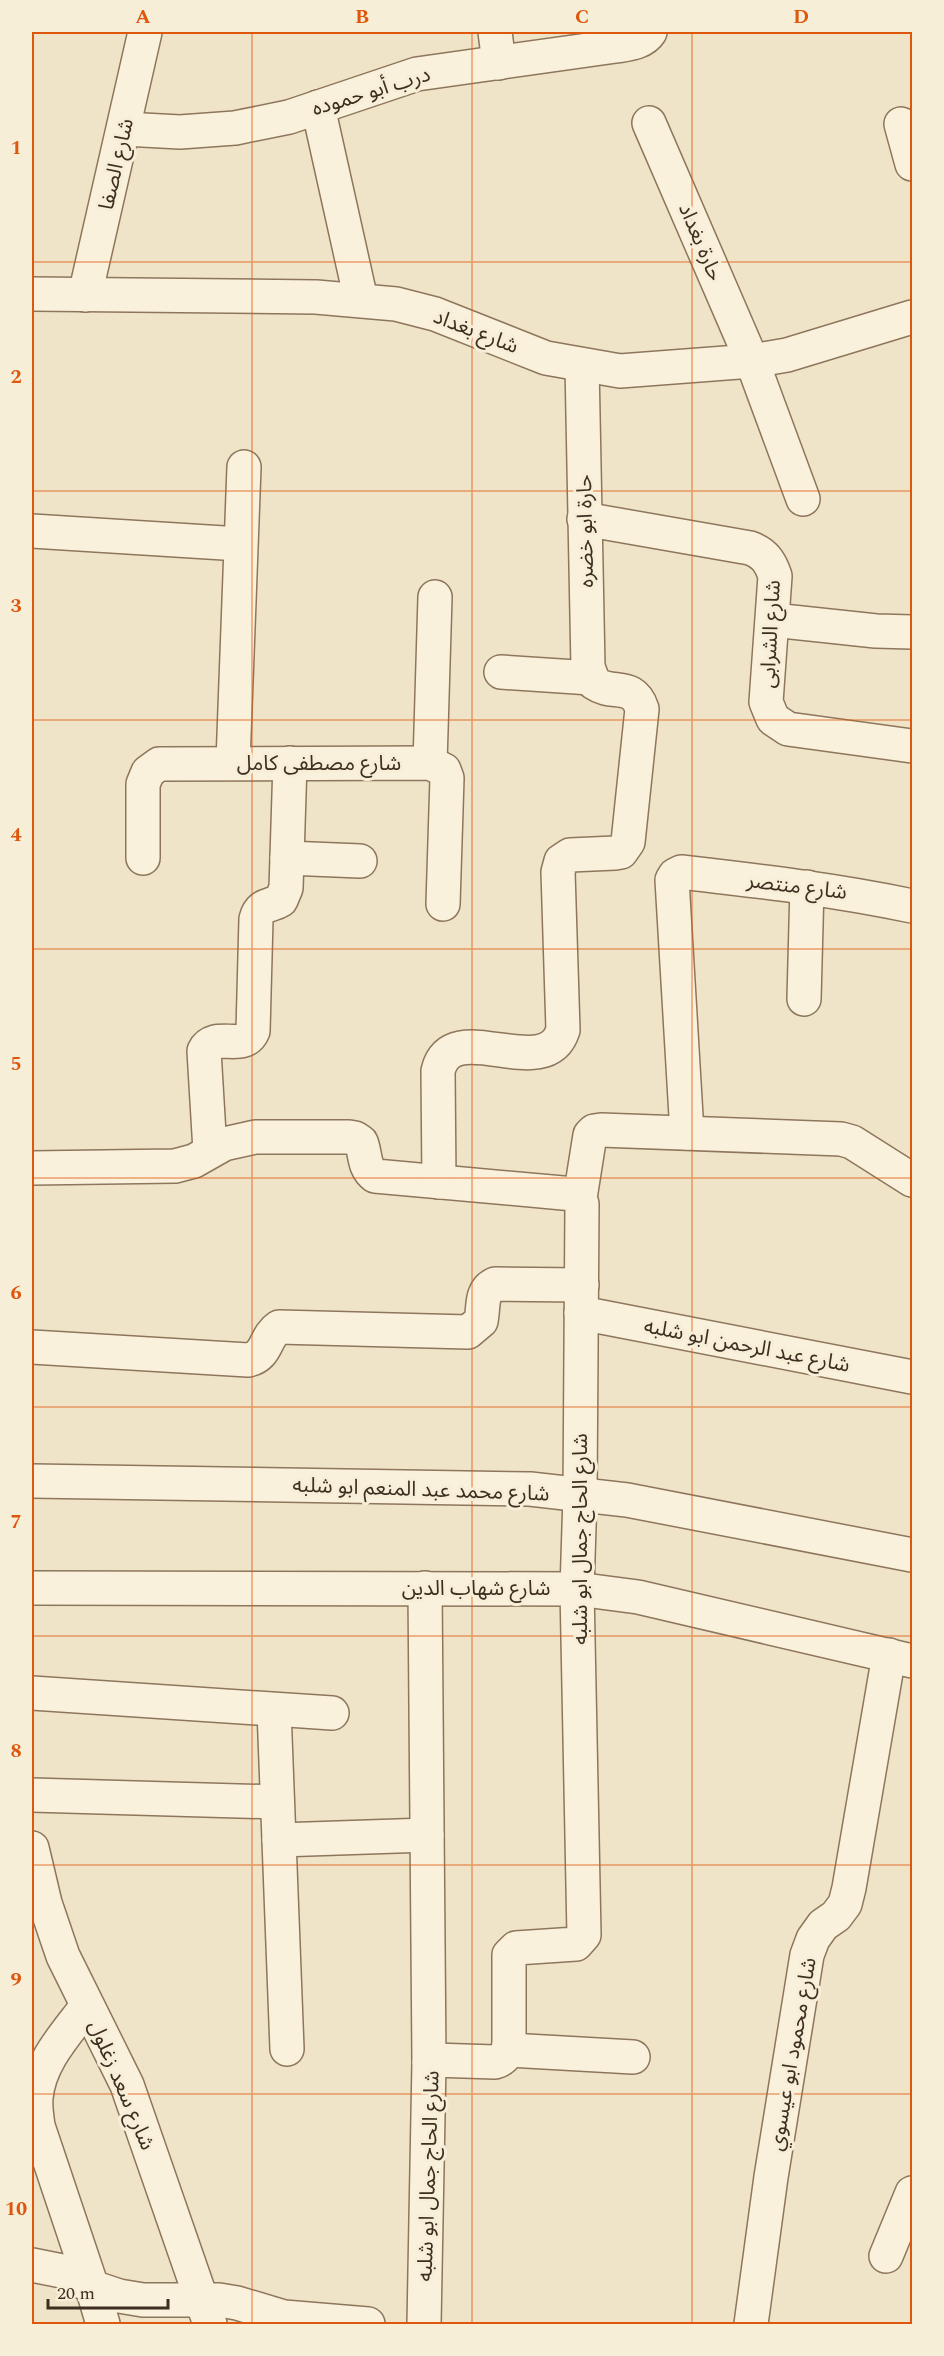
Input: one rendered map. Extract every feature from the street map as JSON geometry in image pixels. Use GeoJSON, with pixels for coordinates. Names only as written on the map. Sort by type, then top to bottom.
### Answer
{"type":"FeatureCollection","features":[{"type":"Feature","properties":{"kind":"street","name":"شارع الصفا"},"geometry":{"type":"LineString","coordinates":[[85,295],[146,32]]}},
{"type":"Feature","properties":{"kind":"street","name":"درب أبو حموده"},"geometry":{"type":"LineString","coordinates":[[124,129],[180,132],[235,128],[289,117],[497,47],[554,43],[635,43],[648,36],[650,32]]}},
{"type":"Feature","properties":{"kind":"street"},"geometry":{"type":"LineString","coordinates":[[318,107],[361,300]]}},
{"type":"Feature","properties":{"kind":"street","name":"حارة بغداد"},"geometry":{"type":"LineString","coordinates":[[649,123],[752,361],[803,499]]}},
{"type":"Feature","properties":{"kind":"street"},"geometry":{"type":"LineString","coordinates":[[901,124],[912,164]]}},
{"type":"Feature","properties":{"kind":"street","name":"شارع بغداد"},"geometry":{"type":"LineString","coordinates":[[32,294],[316,297],[396,304],[435,314],[546,358],[620,371],[752,361],[798,352],[912,317]]}},
{"type":"Feature","properties":{"kind":"street","name":"حارة ابو خضره"},"geometry":{"type":"LineString","coordinates":[[582,365],[588,667],[598,683]]}},
{"type":"Feature","properties":{"kind":"street"},"geometry":{"type":"LineString","coordinates":[[233,762],[244,467]]}},
{"type":"Feature","properties":{"kind":"street","name":"شارع الشرابى"},"geometry":{"type":"LineString","coordinates":[[584,519],[759,551],[767,558],[775,576],[766,702],[773,719],[788,729],[912,746]]}},
{"type":"Feature","properties":{"kind":"street"},"geometry":{"type":"LineString","coordinates":[[32,531],[240,544]]}},
{"type":"Feature","properties":{"kind":"street"},"geometry":{"type":"LineString","coordinates":[[430,763],[435,597]]}},
{"type":"Feature","properties":{"kind":"street"},"geometry":{"type":"LineString","coordinates":[[773,620],[912,633]]}},
{"type":"Feature","properties":{"kind":"street"},"geometry":{"type":"LineString","coordinates":[[439,1182],[438,1071],[440,1063],[444,1056],[458,1047],[540,1052],[555,1045],[563,1030],[559,867],[561,861],[570,855],[615,854],[621,852],[628,842],[642,709],[639,700],[633,693],[598,683],[501,672]]}},
{"type":"Feature","properties":{"kind":"street"},"geometry":{"type":"LineString","coordinates":[[210,1151],[204,1051],[208,1044],[216,1041],[243,1041],[251,1036],[254,1027],[254,925],[259,909],[277,903],[284,897],[290,763]]}},
{"type":"Feature","properties":{"kind":"street","name":"شارع مصطفى كامل"},"geometry":{"type":"LineString","coordinates":[[143,858],[143,784],[148,772],[159,764],[430,763],[444,770],[447,778],[443,904]]}},
{"type":"Feature","properties":{"kind":"street"},"geometry":{"type":"LineString","coordinates":[[287,858],[360,861]]}},
{"type":"Feature","properties":{"kind":"street","name":"شارع منتصر"},"geometry":{"type":"LineString","coordinates":[[687,1133],[672,880],[675,875],[681,872],[848,892],[912,906]]}},
{"type":"Feature","properties":{"kind":"street"},"geometry":{"type":"LineString","coordinates":[[804,999],[807,887]]}},
{"type":"Feature","properties":{"kind":"street","name":"شارع الحاج جمال ابو شلبه"},"geometry":{"type":"LineString","coordinates":[[424,2325],[429,2062],[433,2060],[495,2062],[501,2060],[509,2050],[509,1955],[516,1948],[576,1944],[584,1935],[577,1589],[580,1496],[582,1210],[580,1198],[590,1135],[594,1131],[687,1133]]}},
{"type":"Feature","properties":{"kind":"street"},"geometry":{"type":"LineString","coordinates":[[687,1133],[841,1138],[852,1142],[912,1180]]}},
{"type":"Feature","properties":{"kind":"street"},"geometry":{"type":"LineString","coordinates":[[32,1168],[175,1166],[194,1161],[224,1144],[255,1137],[355,1138],[361,1142],[369,1172],[375,1176],[574,1194],[580,1198]]}},
{"type":"Feature","properties":{"kind":"street","name":"شارع عبد الرحمن ابو شلبه"},"geometry":{"type":"LineString","coordinates":[[32,1347],[248,1360],[260,1356],[269,1334],[279,1327],[468,1332],[481,1321],[484,1294],[490,1286],[495,1284],[581,1299],[912,1377]]}},
{"type":"Feature","properties":{"kind":"street","name":"شارع محمد عبد المنعم ابو شلبه"},"geometry":{"type":"LineString","coordinates":[[32,1481],[530,1489],[627,1500],[912,1555]]}},
{"type":"Feature","properties":{"kind":"street","name":"شارع شهاب الدين"},"geometry":{"type":"LineString","coordinates":[[32,1588],[577,1589],[639,1597],[901,1658]]}},
{"type":"Feature","properties":{"kind":"street"},"geometry":{"type":"LineString","coordinates":[[425,1588],[429,2062]]}},
{"type":"Feature","properties":{"kind":"street","name":"شارع محمود ابو عيسوي"},"geometry":{"type":"LineString","coordinates":[[751,2325],[771,2177],[807,1954],[813,1939],[845,1904],[901,1658]]}},
{"type":"Feature","properties":{"kind":"street"},"geometry":{"type":"LineString","coordinates":[[32,1693],[332,1713]]}},
{"type":"Feature","properties":{"kind":"street"},"geometry":{"type":"LineString","coordinates":[[274,1710],[287,2049]]}},
{"type":"Feature","properties":{"kind":"street"},"geometry":{"type":"LineString","coordinates":[[32,1795],[278,1802]]}},
{"type":"Feature","properties":{"kind":"street"},"geometry":{"type":"LineString","coordinates":[[279,1840],[427,1835]]}},
{"type":"Feature","properties":{"kind":"street","name":"شارع سعد زغلول"},"geometry":{"type":"LineString","coordinates":[[32,1848],[45,1903],[59,1945],[127,2085],[206,2312]]}},
{"type":"Feature","properties":{"kind":"street"},"geometry":{"type":"LineString","coordinates":[[87,2006],[43,2050],[36,2100],[38,2127],[103,2325]]}},
{"type":"Feature","properties":{"kind":"street"},"geometry":{"type":"LineString","coordinates":[[509,2050],[633,2056]]}},
{"type":"Feature","properties":{"kind":"street"},"geometry":{"type":"LineString","coordinates":[[886,2256],[912,2193]]}},
{"type":"Feature","properties":{"kind":"street"},"geometry":{"type":"LineString","coordinates":[[32,2265],[62,2271],[92,2287],[119,2296],[206,2312],[237,2303],[260,2311],[308,2321],[368,2325]]}}]}
